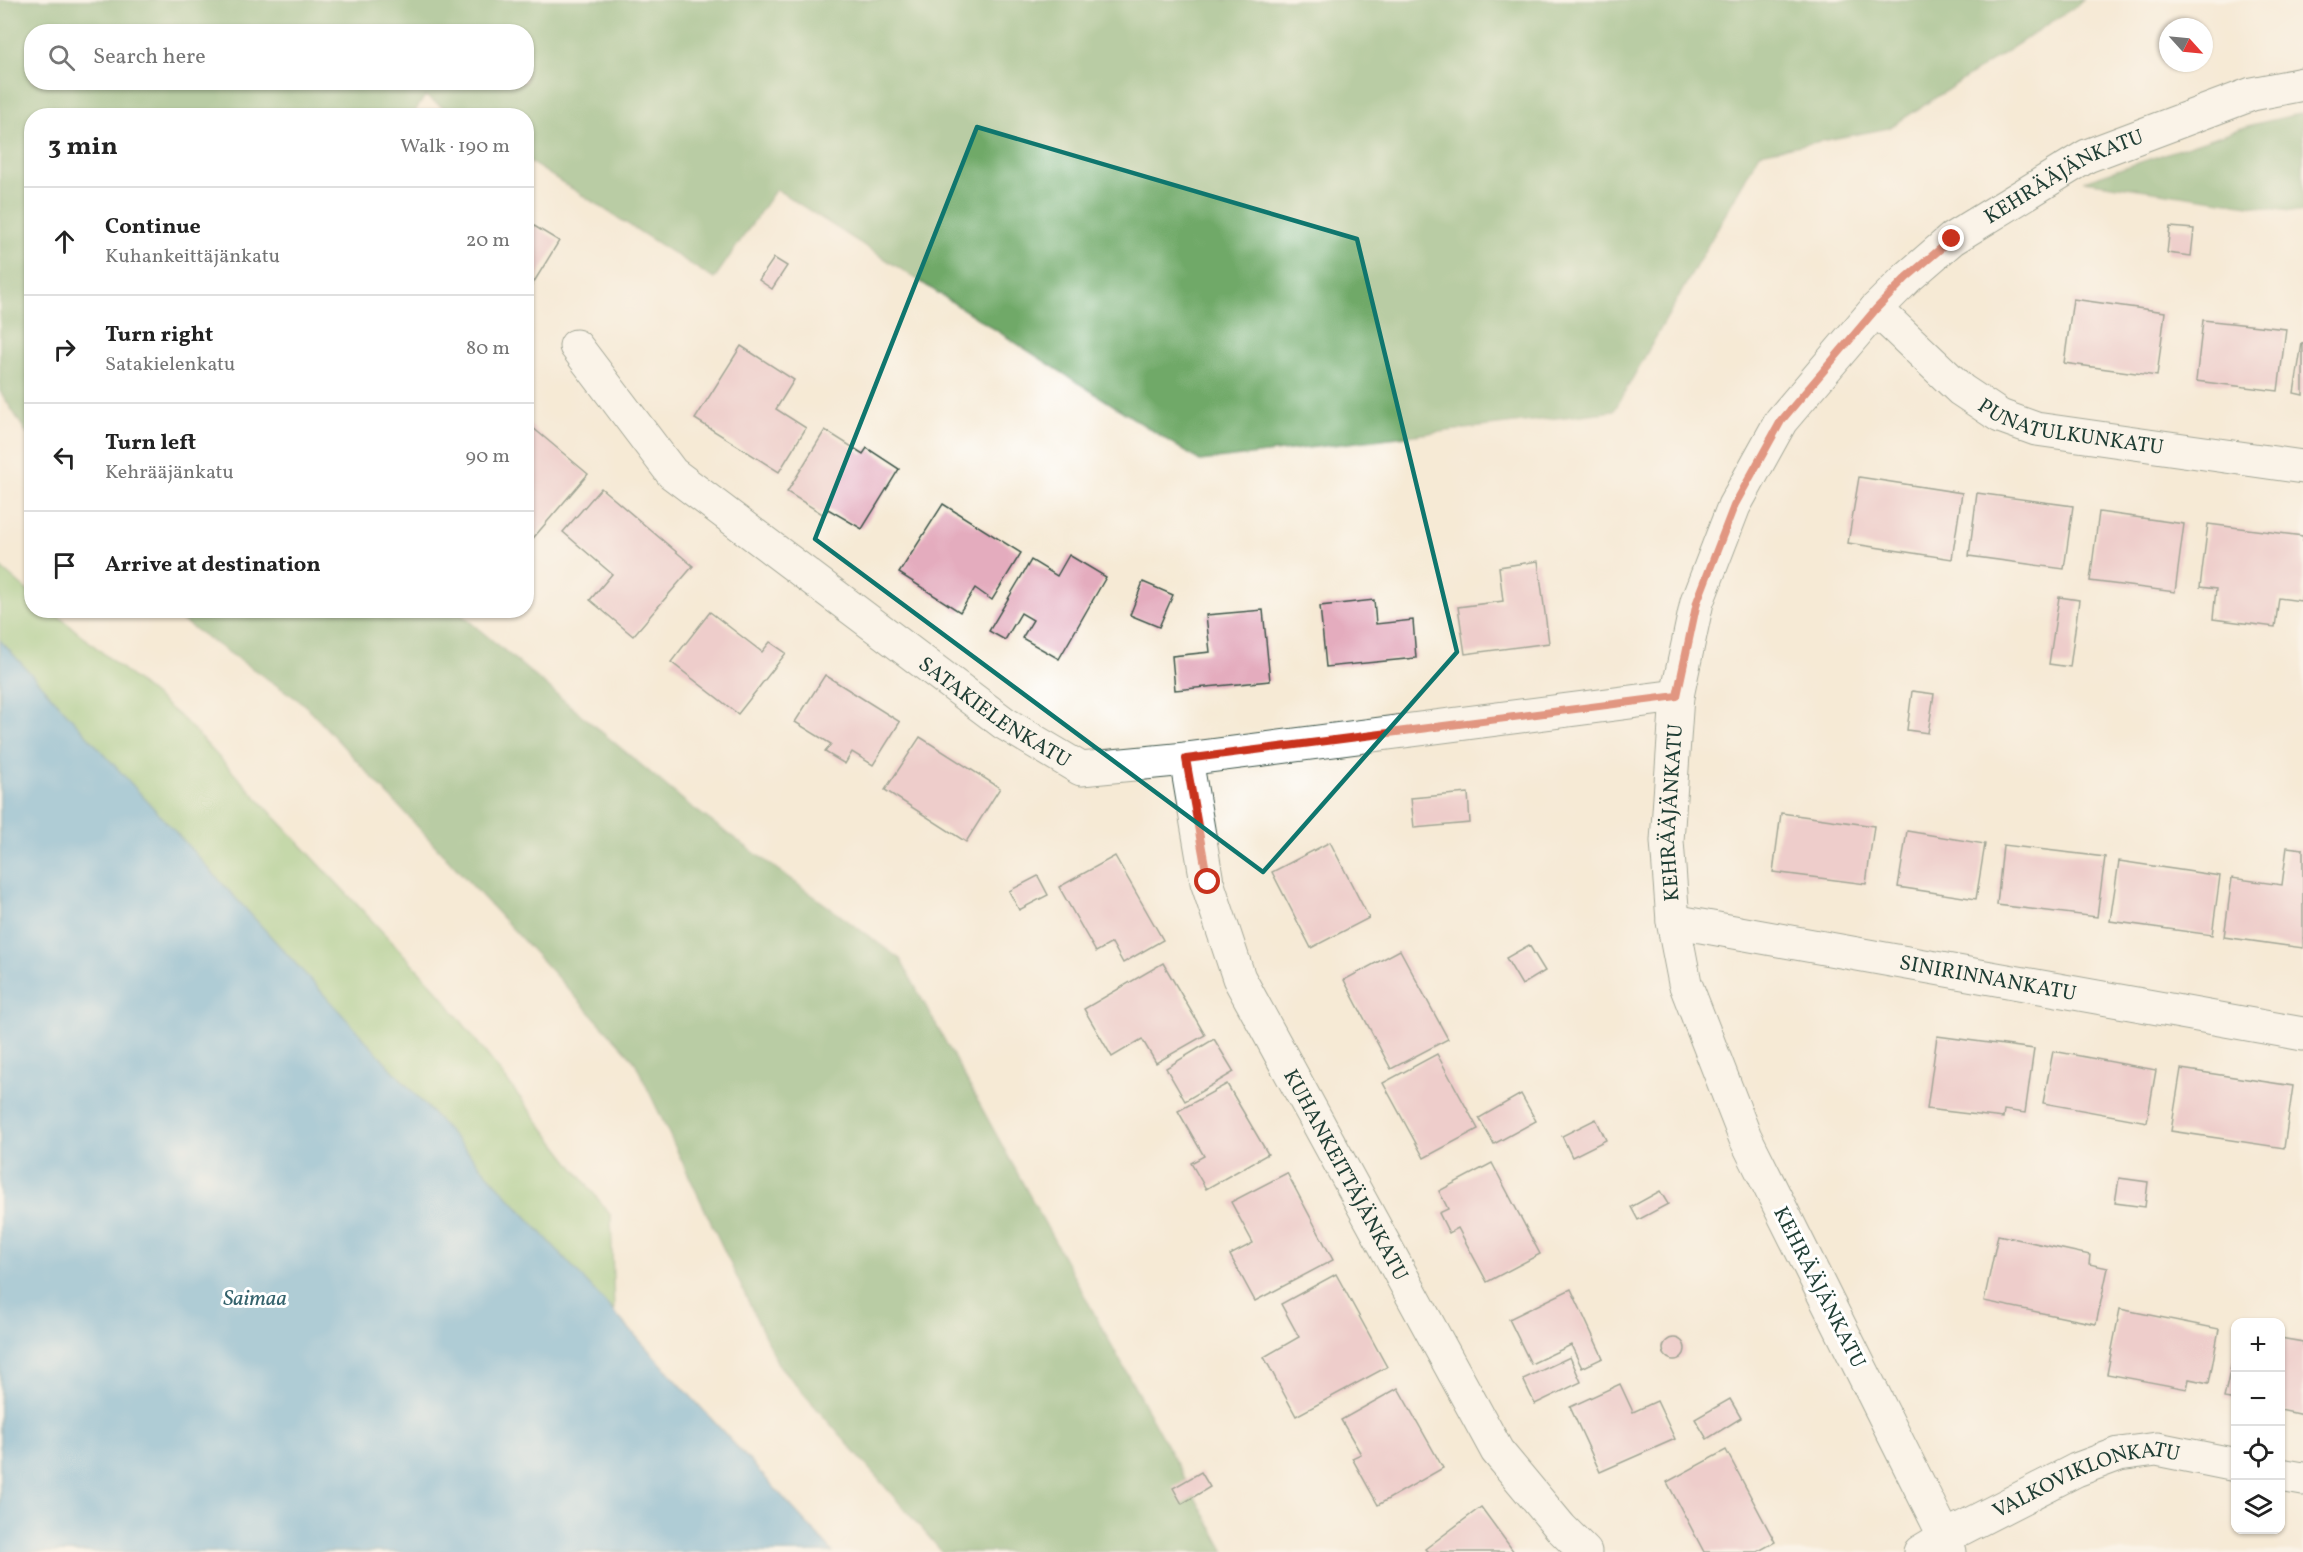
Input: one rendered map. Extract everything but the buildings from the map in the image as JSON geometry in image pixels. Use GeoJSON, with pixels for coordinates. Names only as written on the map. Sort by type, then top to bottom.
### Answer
{"type":"FeatureCollection","features":[{"type":"Feature","properties":{"kind":"street","name":"KEHRÄÄJÄNKATU"},"geometry":{"type":"LineString","coordinates":[[1938,1547],[1745,1137],[1685,983],[1673,921],[1667,841],[1677,696],[1697,602],[1734,506],[1781,421],[1876,309],[1906,278],[1952,239],[2087,156],[2252,94],[2303,84]]}},
{"type":"Feature","properties":{"kind":"street","name":"PUNATULKUNKATU"},"geometry":{"type":"LineString","coordinates":[[1876,309],[1961,390],[2000,416],[2018,423],[2036,429],[2303,467]]}},
{"type":"Feature","properties":{"kind":"street","name":"SATAKIELENKATU"},"geometry":{"type":"LineString","coordinates":[[576,346],[672,473],[1004,723],[1081,769],[1186,759],[1677,696]]}},
{"type":"Feature","properties":{"kind":"street","name":"KUHANKEITTÄJÄNKATU"},"geometry":{"type":"LineString","coordinates":[[1186,759],[1208,882],[1239,978],[1497,1451],[1561,1528],[1585,1552]]}},
{"type":"Feature","properties":{"kind":"street","name":"SINIRINNANKATU"},"geometry":{"type":"LineString","coordinates":[[1673,921],[2303,1034]]}},
{"type":"Feature","properties":{"kind":"street","name":"VALKOVIKLONKATU"},"geometry":{"type":"LineString","coordinates":[[1938,1547],[2076,1470],[2119,1454],[2157,1449],[2231,1464]]}},
{"type":"Feature","properties":{"kind":"street"},"geometry":{"type":"LineString","coordinates":[[2285,1476],[2303,1479]]}},
{"type":"Feature","properties":{"kind":"highlighted area"},"geometry":{"type":"Polygon","coordinates":[[[977,127],[1357,239],[1457,652],[1263,872],[815,539],[977,127]]]}},
{"type":"Feature","properties":{"kind":"green space"},"geometry":{"type":"Polygon","coordinates":[[[0,0],[2082,0],[1889,128],[1760,153],[1614,411],[1200,461],[776,189],[714,279],[534,164],[534,108],[445,108],[425,96],[417,108],[24,108],[24,429],[0,391],[0,0]]]}},
{"type":"Feature","properties":{"kind":"green space"},"geometry":{"type":"Polygon","coordinates":[[[2303,113],[2303,213],[2084,181],[2251,125],[2303,113]]]}},
{"type":"Feature","properties":{"kind":"green space"},"geometry":{"type":"Polygon","coordinates":[[[0,567],[24,588],[24,618],[60,618],[184,720],[438,991],[611,1216],[615,1343],[0,790],[0,567]]]}},
{"type":"Feature","properties":{"kind":"green space"},"geometry":{"type":"Polygon","coordinates":[[[178,618],[465,618],[689,805],[900,959],[1225,1552],[942,1552],[778,1364],[634,1060],[304,704],[178,618]]]}},
{"type":"Feature","properties":{"kind":"water","name":"Saimaa"},"geometry":{"type":"Polygon","coordinates":[[[0,640],[833,1552],[0,1552],[0,640]]]}},
{"type":"Feature","properties":{"kind":"route"},"geometry":{"type":"LineString","coordinates":[[1208,882],[1186,759],[1677,696],[1697,602],[1734,506],[1781,421],[1876,309],[1906,278],[1952,239]]}}]}
